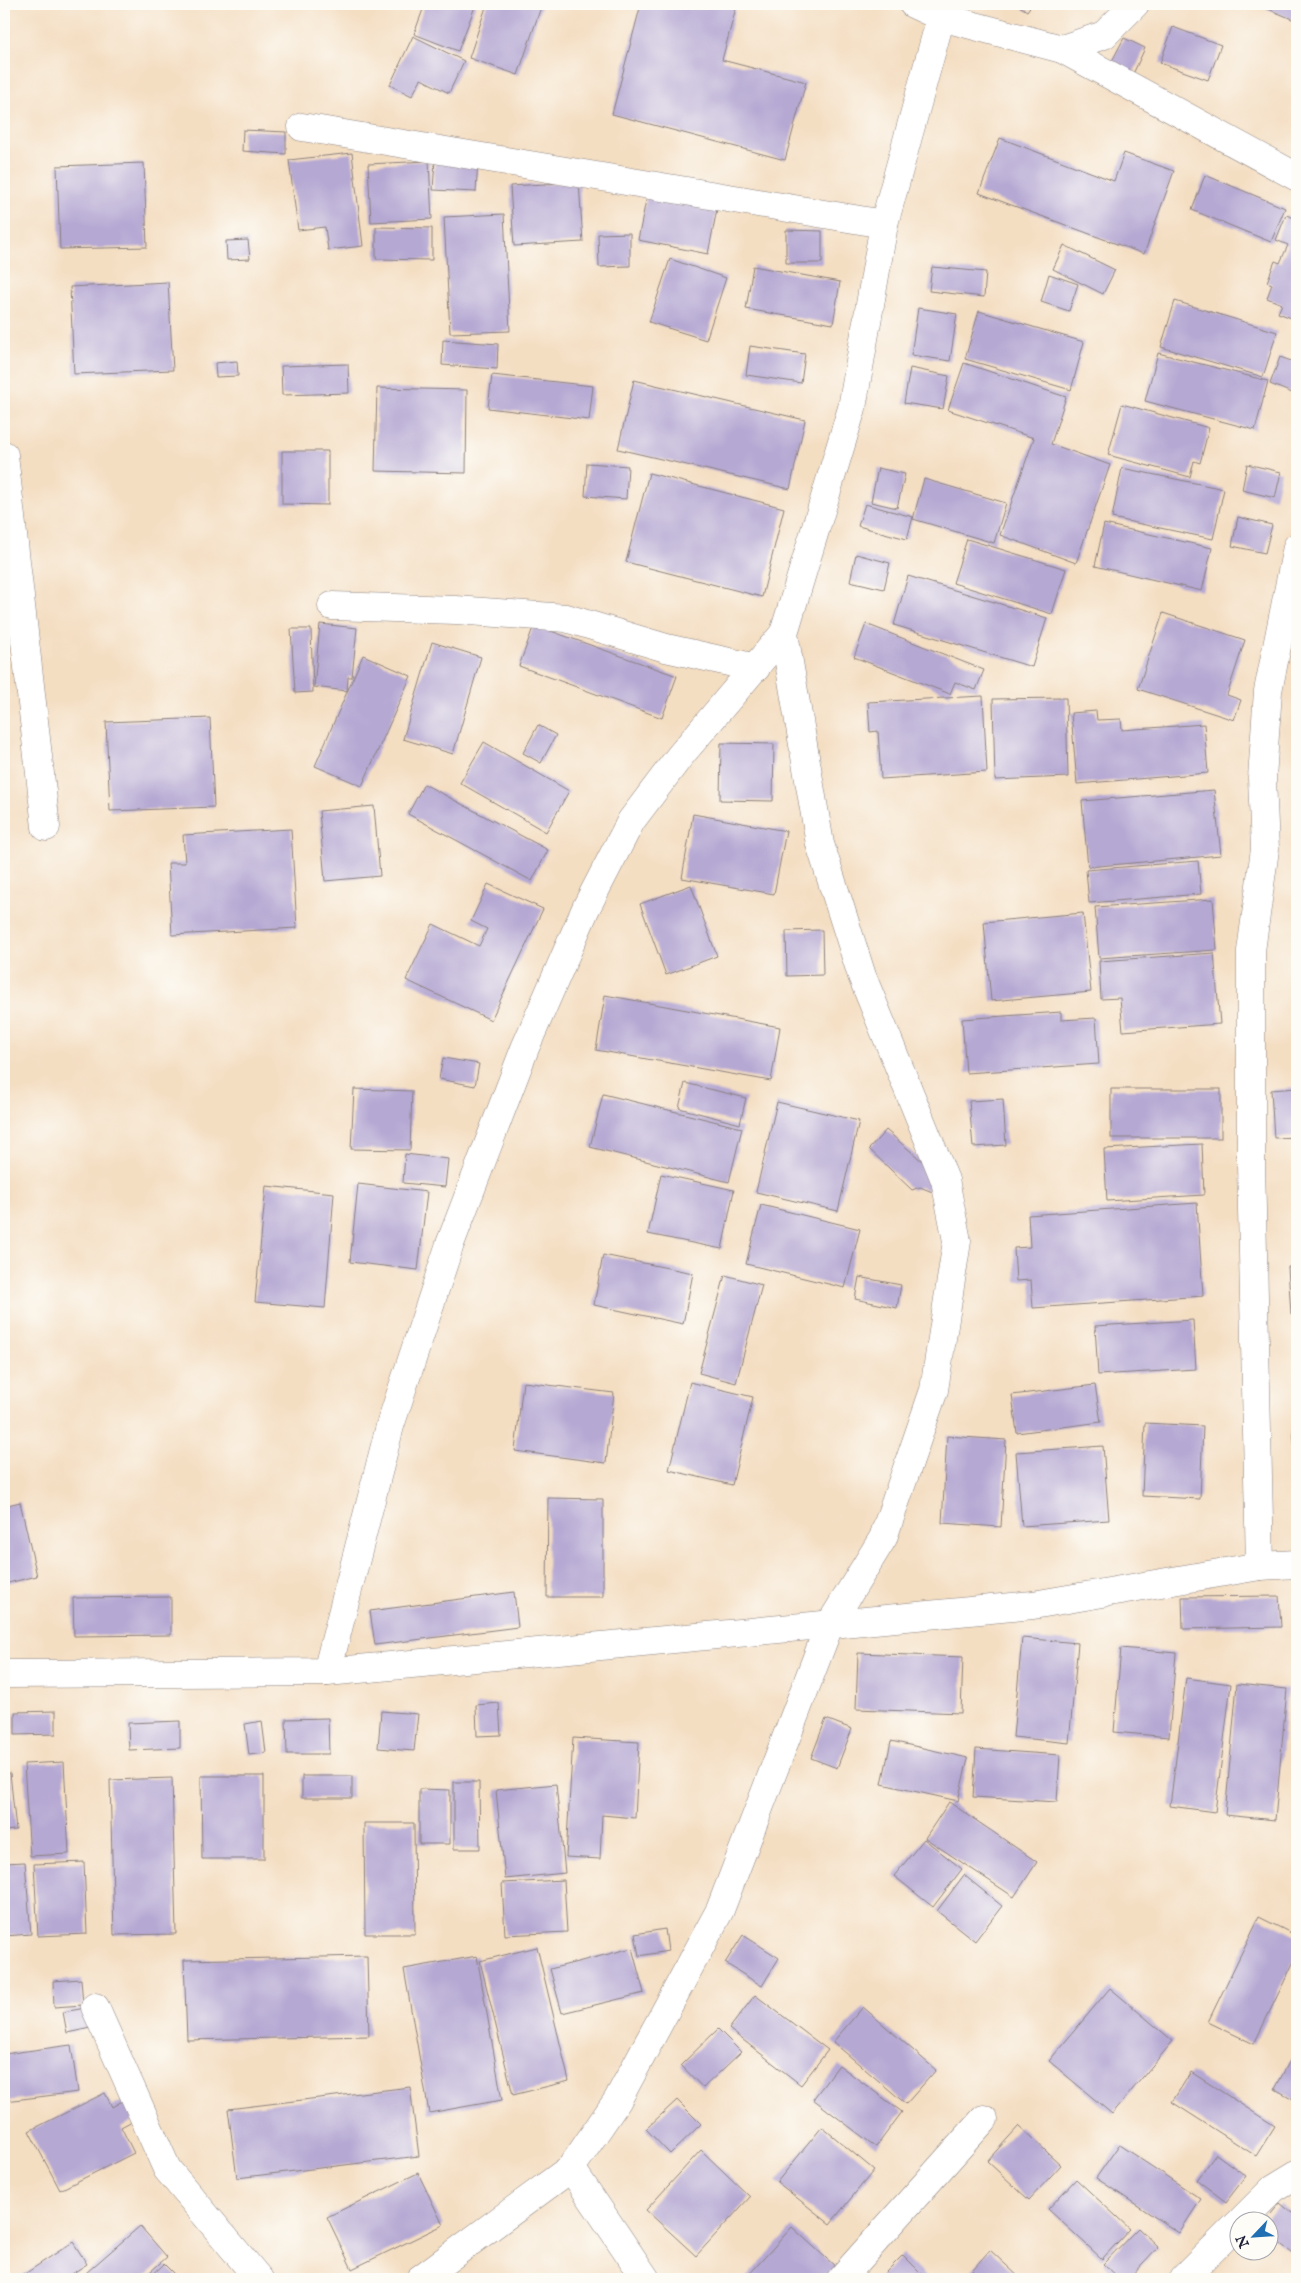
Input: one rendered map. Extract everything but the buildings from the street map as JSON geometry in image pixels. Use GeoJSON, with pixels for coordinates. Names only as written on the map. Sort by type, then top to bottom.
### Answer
{"type":"FeatureCollection","features":[{"type":"Feature","properties":{"kind":"street"},"geometry":{"type":"LineString","coordinates":[[913,4],[940,17],[1062,49],[1297,177]]}},
{"type":"Feature","properties":{"kind":"street"},"geometry":{"type":"LineString","coordinates":[[1062,49],[1104,35],[1135,4]]}},
{"type":"Feature","properties":{"kind":"street"},"geometry":{"type":"LineString","coordinates":[[327,1672],[390,1426],[450,1244],[525,1048],[586,908],[631,821],[680,756],[784,633],[852,408],[884,224],[940,17]]}},
{"type":"Feature","properties":{"kind":"street"},"geometry":{"type":"LineString","coordinates":[[302,127],[884,224]]}},
{"type":"Feature","properties":{"kind":"street"},"geometry":{"type":"LineString","coordinates":[[4,455],[46,827]]}},
{"type":"Feature","properties":{"kind":"street"},"geometry":{"type":"LineString","coordinates":[[1260,1566],[1251,1164],[1251,951],[1265,849],[1262,778],[1268,691],[1297,547]]}},
{"type":"Feature","properties":{"kind":"street"},"geometry":{"type":"LineString","coordinates":[[332,606],[456,610],[566,618],[666,648],[756,668]]}},
{"type":"Feature","properties":{"kind":"street"},"geometry":{"type":"LineString","coordinates":[[420,2279],[571,2168],[617,2101],[720,1910],[829,1626],[883,1538],[934,1390],[957,1241],[945,1180],[862,976],[820,844],[784,633]]}},
{"type":"Feature","properties":{"kind":"street"},"geometry":{"type":"LineString","coordinates":[[4,1674],[327,1672],[829,1626],[1033,1604],[1260,1566],[1297,1564]]}},
{"type":"Feature","properties":{"kind":"street"},"geometry":{"type":"LineString","coordinates":[[95,2007],[167,2169],[259,2279]]}},
{"type":"Feature","properties":{"kind":"street"},"geometry":{"type":"LineString","coordinates":[[841,2279],[984,2119]]}},
{"type":"Feature","properties":{"kind":"street"},"geometry":{"type":"LineString","coordinates":[[571,2168],[646,2279]]}},
{"type":"Feature","properties":{"kind":"street"},"geometry":{"type":"LineString","coordinates":[[1252,2210],[1274,2188],[1297,2174]]}},
{"type":"Feature","properties":{"kind":"street"},"geometry":{"type":"LineString","coordinates":[[1183,2279],[1228,2234]]}}]}
